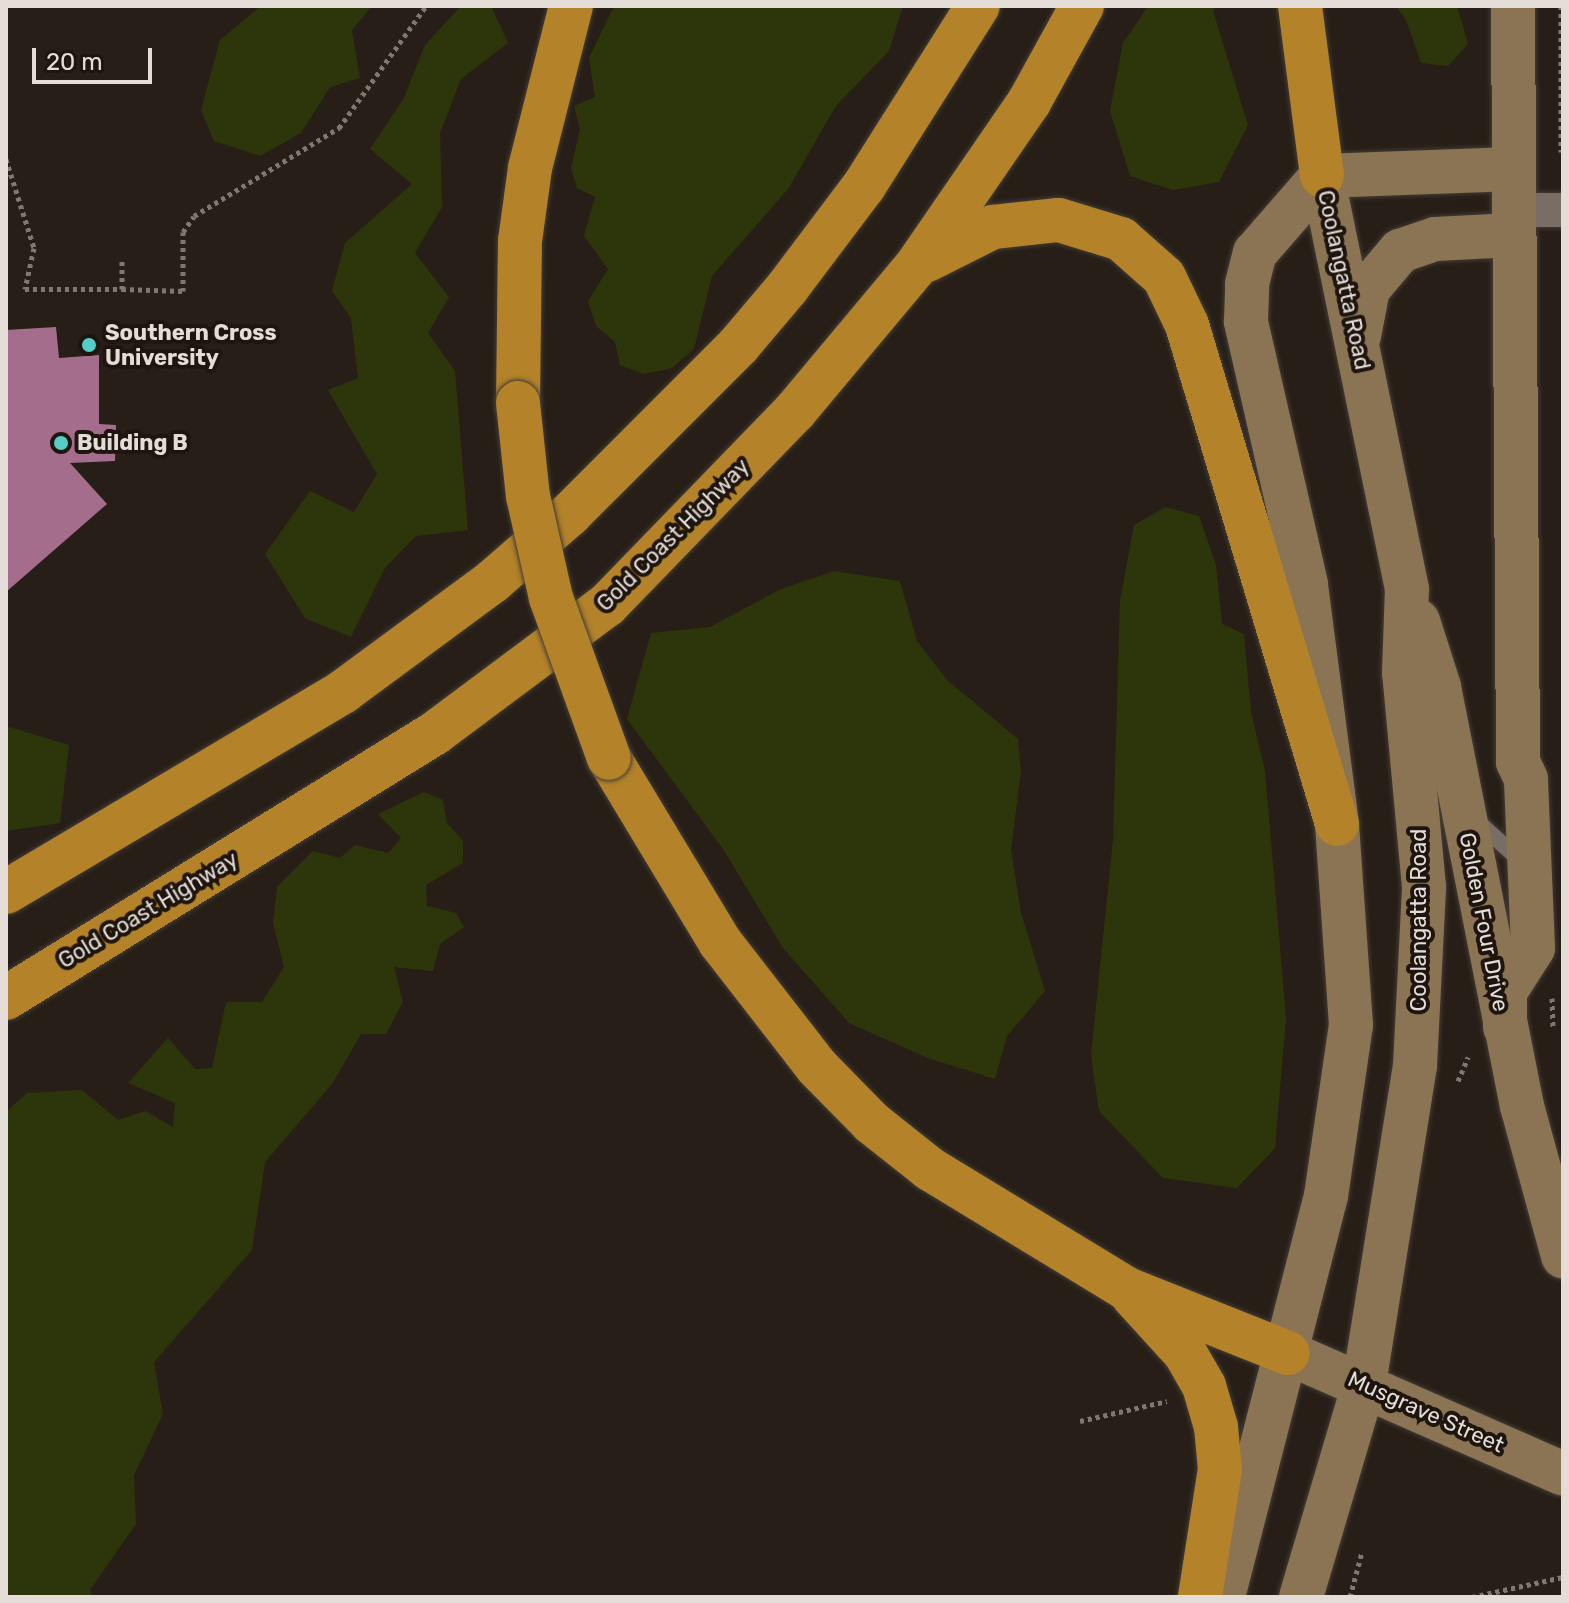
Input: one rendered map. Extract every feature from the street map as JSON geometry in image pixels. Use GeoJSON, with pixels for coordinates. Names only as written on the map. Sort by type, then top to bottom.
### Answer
{"type":"FeatureCollection","features":[{"type":"Feature","properties":{"kind":"highway"},"geometry":{"type":"LineString","coordinates":[[571,6],[541,109],[528,183],[518,284],[518,403],[528,496],[551,598],[609,758],[687,892],[817,1067],[872,1123],[930,1169],[1127,1289],[1288,1353]]}},
{"type":"Feature","properties":{"kind":"highway"},"geometry":{"type":"LineString","coordinates":[[6,892],[344,691],[493,581],[570,514],[738,346],[787,288],[864,186],[978,6]]}},
{"type":"Feature","properties":{"kind":"highway","name":"Gold Coast Highway"},"geometry":{"type":"LineString","coordinates":[[6,998],[435,733],[607,605],[795,411],[917,265],[1029,102],[1082,6]]}},
{"type":"Feature","properties":{"kind":"highway"},"geometry":{"type":"LineString","coordinates":[[1300,6],[1322,176]]}},
{"type":"Feature","properties":{"kind":"highway"},"geometry":{"type":"LineString","coordinates":[[917,265],[993,227],[1059,220],[1121,239],[1164,277],[1187,325],[1337,824]]}},
{"type":"Feature","properties":{"kind":"highway"},"geometry":{"type":"LineString","coordinates":[[1127,1289],[1185,1353],[1204,1386],[1216,1427],[1220,1469],[1200,1597]]}},
{"type":"Feature","properties":{"kind":"main road"},"geometry":{"type":"LineString","coordinates":[[1505,1027],[1505,992],[1533,948],[1526,779],[1518,762],[1513,6]]}},
{"type":"Feature","properties":{"kind":"main road"},"geometry":{"type":"LineString","coordinates":[[1322,176],[1513,205]]}},
{"type":"Feature","properties":{"kind":"main road","name":"Coolangatta Road"},"geometry":{"type":"LineString","coordinates":[[1301,1597],[1364,1384],[1413,1081],[1423,974],[1418,783],[1404,673],[1407,589],[1322,176]]}},
{"type":"Feature","properties":{"kind":"main road","name":"Coolangatta Road"},"geometry":{"type":"LineString","coordinates":[[1223,1597],[1326,1196],[1351,1025],[1337,824],[1306,584],[1246,321],[1247,284],[1255,253],[1322,176]]}},
{"type":"Feature","properties":{"kind":"main road"},"geometry":{"type":"LineString","coordinates":[[1361,366],[1364,299],[1392,258],[1408,246],[1435,239],[1513,205]]}},
{"type":"Feature","properties":{"kind":"main road","name":"Golden Four Drive"},"geometry":{"type":"LineString","coordinates":[[1407,589],[1439,687],[1505,1027],[1563,1256]]}},
{"type":"Feature","properties":{"kind":"main road","name":"Musgrave Street"},"geometry":{"type":"LineString","coordinates":[[1288,1353],[1563,1474]]}},
{"type":"Feature","properties":{"kind":"street"},"geometry":{"type":"LineString","coordinates":[[1513,205],[1563,210]]}},
{"type":"Feature","properties":{"kind":"lane"},"geometry":{"type":"LineString","coordinates":[[1462,807],[1530,871]]}},
{"type":"Feature","properties":{"kind":"path"},"geometry":{"type":"LineString","coordinates":[[6,159],[34,248],[25,289],[183,291],[183,232],[194,216],[339,128],[426,6]]}},
{"type":"Feature","properties":{"kind":"path"},"geometry":{"type":"LineString","coordinates":[[1561,6],[1561,152]]}},
{"type":"Feature","properties":{"kind":"path"},"geometry":{"type":"LineString","coordinates":[[122,261],[122,289]]}},
{"type":"Feature","properties":{"kind":"path"},"geometry":{"type":"LineString","coordinates":[[1080,1421],[1180,1398]]}},
{"type":"Feature","properties":{"kind":"path"},"geometry":{"type":"LineString","coordinates":[[1472,1597],[1563,1577]]}},
{"type":"Feature","properties":{"kind":"green space"},"geometry":{"type":"Polygon","coordinates":[[[261,6],[372,6],[352,30],[360,78],[330,87],[301,133],[260,156],[214,141],[201,110],[220,40],[261,6]]]}},
{"type":"Feature","properties":{"kind":"green space"},"geometry":{"type":"Polygon","coordinates":[[[461,6],[491,6],[508,43],[461,79],[440,133],[442,207],[415,253],[449,297],[428,333],[455,371],[468,530],[416,536],[385,568],[351,637],[305,618],[265,554],[310,491],[354,512],[377,474],[328,390],[358,378],[351,318],[332,291],[345,243],[412,184],[370,149],[404,98],[425,45],[461,6]]]}},
{"type":"Feature","properties":{"kind":"green space"},"geometry":{"type":"Polygon","coordinates":[[[614,6],[903,6],[889,51],[836,106],[788,189],[712,276],[694,349],[672,368],[644,374],[620,365],[615,342],[596,326],[588,301],[608,269],[584,236],[595,197],[577,188],[571,168],[580,129],[574,106],[595,97],[589,58],[614,6]]]}},
{"type":"Feature","properties":{"kind":"green space"},"geometry":{"type":"Polygon","coordinates":[[[1148,6],[1217,6],[1213,11],[1248,125],[1219,182],[1173,190],[1130,176],[1110,111],[1123,43],[1148,6]]]}},
{"type":"Feature","properties":{"kind":"green space"},"geometry":{"type":"Polygon","coordinates":[[[1396,6],[1457,6],[1468,44],[1448,66],[1421,63],[1406,20],[1396,6]]]}},
{"type":"Feature","properties":{"kind":"green space"},"geometry":{"type":"Polygon","coordinates":[[[1166,507],[1199,516],[1216,565],[1222,624],[1244,634],[1251,712],[1265,771],[1286,1018],[1275,1148],[1237,1188],[1163,1178],[1099,1111],[1091,1055],[1113,840],[1120,601],[1134,525],[1166,507]]]}},
{"type":"Feature","properties":{"kind":"green space"},"geometry":{"type":"Polygon","coordinates":[[[834,571],[900,581],[917,641],[947,680],[1018,739],[1021,771],[1011,850],[1021,913],[1045,991],[1007,1036],[995,1079],[928,1058],[849,1023],[783,948],[723,849],[627,719],[651,633],[710,627],[779,590],[834,571]]]}},
{"type":"Feature","properties":{"kind":"green space"},"geometry":{"type":"Polygon","coordinates":[[[6,726],[69,745],[60,823],[6,831],[6,726]]]}},
{"type":"Feature","properties":{"kind":"green space"},"geometry":{"type":"Polygon","coordinates":[[[424,792],[443,800],[447,823],[463,841],[463,863],[426,885],[427,906],[456,913],[464,927],[440,944],[433,971],[394,967],[403,1002],[386,1034],[361,1034],[332,1084],[265,1162],[252,1250],[154,1362],[163,1414],[134,1475],[136,1524],[90,1590],[93,1597],[6,1597],[6,1112],[27,1093],[82,1090],[118,1120],[145,1111],[173,1127],[175,1103],[128,1083],[168,1038],[195,1069],[212,1068],[226,1002],[262,1002],[284,967],[273,923],[277,887],[313,851],[340,858],[355,845],[388,853],[401,838],[378,814],[424,792]]]}},
{"type":"Feature","properties":{"kind":"building","name":"Building B"},"geometry":{"type":"Polygon","coordinates":[[[56,327],[59,358],[99,355],[99,424],[116,425],[115,461],[70,463],[107,504],[6,592],[6,330],[56,327]]]}},
{"type":"Feature","properties":{"kind":"place","name":"Southern Cross University"},"geometry":{"type":"Point","coordinates":[89,345]}},
{"type":"Feature","properties":{"kind":"place","name":"Building B"},"geometry":{"type":"Point","coordinates":[61,443]}}]}
